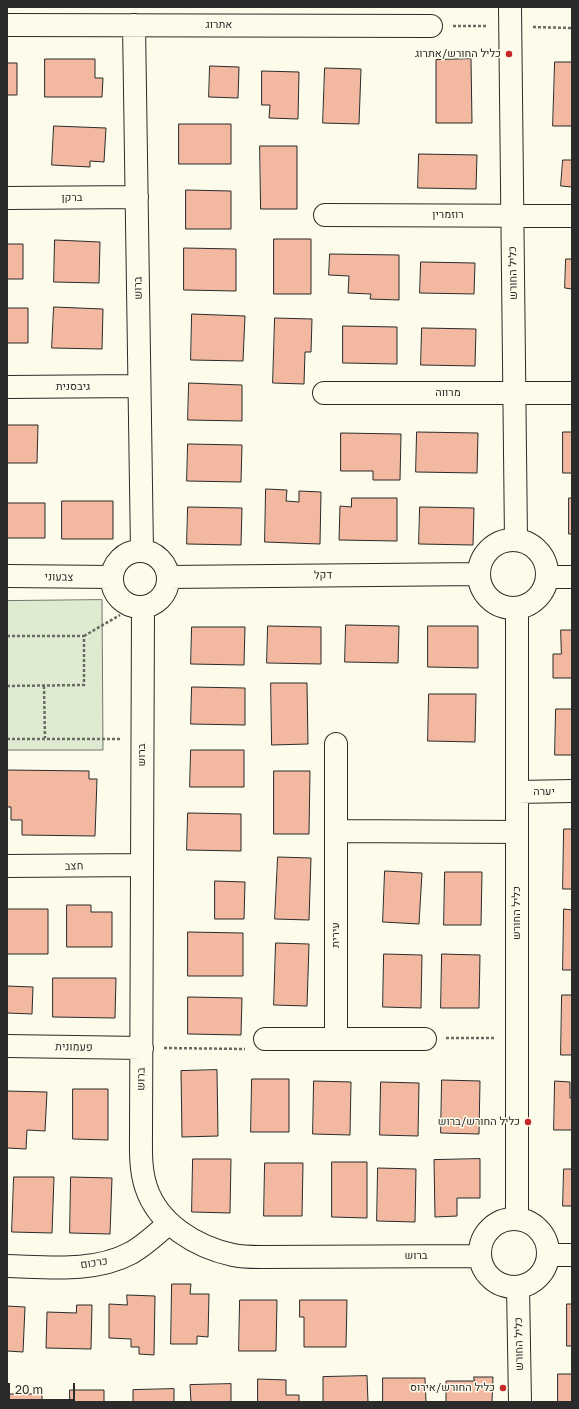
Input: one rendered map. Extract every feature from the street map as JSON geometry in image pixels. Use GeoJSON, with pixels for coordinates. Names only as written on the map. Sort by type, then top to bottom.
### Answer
{"type":"FeatureCollection","features":[{"type":"Feature","properties":{"kind":"street","name":"כליל החורש"},"geometry":{"type":"LineString","coordinates":[[510,7],[516,540]]}},
{"type":"Feature","properties":{"kind":"street","name":"אתרוג"},"geometry":{"type":"LineString","coordinates":[[7,25],[75,16],[134,25],[170,16],[319,16],[431,26]]}},
{"type":"Feature","properties":{"kind":"street","name":"ברוש"},"geometry":{"type":"LineString","coordinates":[[134,25],[142,551]]}},
{"type":"Feature","properties":{"kind":"street","name":"ברקן"},"geometry":{"type":"LineString","coordinates":[[7,198],[137,198]]}},
{"type":"Feature","properties":{"kind":"street","name":"רוזמרין"},"geometry":{"type":"LineString","coordinates":[[325,215],[572,216]]}},
{"type":"Feature","properties":{"kind":"street","name":"גיבסנית"},"geometry":{"type":"LineString","coordinates":[[7,387],[140,386]]}},
{"type":"Feature","properties":{"kind":"street","name":"מרווה"},"geometry":{"type":"LineString","coordinates":[[324,393],[572,393]]}},
{"type":"Feature","properties":{"kind":"street"},"geometry":{"type":"LineString","coordinates":[[516,540],[526,542],[539,551],[545,560],[548,577],[540,596],[532,603],[517,608],[500,606],[491,600],[482,588],[479,574],[482,561],[491,548],[505,541],[516,540]]}},
{"type":"Feature","properties":{"kind":"street"},"geometry":{"type":"LineString","coordinates":[[142,551],[155,555],[161,561],[166,568],[168,577],[166,590],[162,597],[155,603],[139,607],[126,603],[119,598],[114,590],[112,577],[114,568],[122,558],[129,553],[142,551]]}},
{"type":"Feature","properties":{"kind":"street","name":"דקל"},"geometry":{"type":"LineString","coordinates":[[168,577],[479,574]]}},
{"type":"Feature","properties":{"kind":"street","name":"צבעוני"},"geometry":{"type":"LineString","coordinates":[[7,576],[112,577]]}},
{"type":"Feature","properties":{"kind":"street"},"geometry":{"type":"LineString","coordinates":[[548,577],[572,576]]}},
{"type":"Feature","properties":{"kind":"street","name":"ברוש"},"geometry":{"type":"LineString","coordinates":[[139,607],[142,739],[141,1163],[145,1186],[152,1201],[169,1223],[197,1242],[234,1256],[480,1256]]}},
{"type":"Feature","properties":{"kind":"street","name":"כליל החורש"},"geometry":{"type":"LineString","coordinates":[[517,608],[517,1218]]}},
{"type":"Feature","properties":{"kind":"street","name":"עירית"},"geometry":{"type":"LineString","coordinates":[[336,744],[336,1038]]}},
{"type":"Feature","properties":{"kind":"street","name":"יערה"},"geometry":{"type":"LineString","coordinates":[[517,792],[572,792]]}},
{"type":"Feature","properties":{"kind":"street"},"geometry":{"type":"LineString","coordinates":[[336,831],[517,832]]}},
{"type":"Feature","properties":{"kind":"street","name":"חצב"},"geometry":{"type":"LineString","coordinates":[[7,866],[142,865]]}},
{"type":"Feature","properties":{"kind":"street"},"geometry":{"type":"LineString","coordinates":[[264,1039],[425,1039]]}},
{"type":"Feature","properties":{"kind":"street","name":"פעמונית"},"geometry":{"type":"LineString","coordinates":[[7,1046],[142,1048]]}},
{"type":"Feature","properties":{"kind":"street"},"geometry":{"type":"LineString","coordinates":[[517,1218],[533,1223],[540,1230],[546,1239],[549,1255],[544,1270],[537,1279],[518,1287],[507,1286],[492,1279],[485,1271],[480,1256],[480,1250],[483,1240],[492,1227],[501,1221],[517,1218]]}},
{"type":"Feature","properties":{"kind":"street","name":"כרכום"},"geometry":{"type":"LineString","coordinates":[[7,1266],[83,1267],[110,1261],[130,1254],[141,1247],[169,1223]]}},
{"type":"Feature","properties":{"kind":"street"},"geometry":{"type":"LineString","coordinates":[[549,1255],[572,1255]]}},
{"type":"Feature","properties":{"kind":"street","name":"כליל החורש"},"geometry":{"type":"LineString","coordinates":[[518,1287],[520,1402]]}},
{"type":"Feature","properties":{"kind":"path"},"geometry":{"type":"LineString","coordinates":[[7,636],[84,636],[139,607]]}},
{"type":"Feature","properties":{"kind":"path"},"geometry":{"type":"LineString","coordinates":[[7,686],[84,685],[84,636]]}},
{"type":"Feature","properties":{"kind":"path"},"geometry":{"type":"LineString","coordinates":[[44,686],[45,738]]}},
{"type":"Feature","properties":{"kind":"path"},"geometry":{"type":"LineString","coordinates":[[7,739],[142,739]]}},
{"type":"Feature","properties":{"kind":"path"},"geometry":{"type":"LineString","coordinates":[[425,1039],[517,1038]]}},
{"type":"Feature","properties":{"kind":"path"},"geometry":{"type":"LineString","coordinates":[[142,1048],[258,1049],[264,1039]]}},
{"type":"Feature","properties":{"kind":"green space"},"geometry":{"type":"Polygon","coordinates":[[[102,600],[103,750],[7,750],[7,601],[102,600]]]}},
{"type":"Feature","properties":{"kind":"building"},"geometry":{"type":"Polygon","coordinates":[[[45,59],[95,59],[95,78],[103,78],[102,97],[45,97],[45,59]]]}},
{"type":"Feature","properties":{"kind":"building"},"geometry":{"type":"Polygon","coordinates":[[[471,59],[472,123],[436,123],[436,60],[471,59]]]}},
{"type":"Feature","properties":{"kind":"building"},"geometry":{"type":"Polygon","coordinates":[[[555,62],[572,62],[572,126],[553,126],[555,62]]]}},
{"type":"Feature","properties":{"kind":"building"},"geometry":{"type":"Polygon","coordinates":[[[7,63],[17,63],[17,95],[7,95],[7,63]]]}},
{"type":"Feature","properties":{"kind":"building"},"geometry":{"type":"Polygon","coordinates":[[[210,66],[239,67],[238,98],[209,97],[210,66]]]}},
{"type":"Feature","properties":{"kind":"building"},"geometry":{"type":"Polygon","coordinates":[[[325,68],[361,69],[359,124],[323,123],[325,68]]]}},
{"type":"Feature","properties":{"kind":"building"},"geometry":{"type":"Polygon","coordinates":[[[262,71],[299,72],[298,119],[269,118],[270,105],[262,105],[262,71]]]}},
{"type":"Feature","properties":{"kind":"building"},"geometry":{"type":"Polygon","coordinates":[[[179,124],[231,124],[231,164],[179,164],[179,124]]]}},
{"type":"Feature","properties":{"kind":"building"},"geometry":{"type":"Polygon","coordinates":[[[54,126],[106,128],[104,162],[90,161],[90,167],[52,165],[54,126]]]}},
{"type":"Feature","properties":{"kind":"building"},"geometry":{"type":"Polygon","coordinates":[[[260,146],[297,146],[297,209],[261,209],[260,146]]]}},
{"type":"Feature","properties":{"kind":"building"},"geometry":{"type":"Polygon","coordinates":[[[419,154],[477,155],[476,189],[418,188],[419,154]]]}},
{"type":"Feature","properties":{"kind":"building"},"geometry":{"type":"Polygon","coordinates":[[[563,160],[572,160],[572,187],[561,186],[563,160]]]}},
{"type":"Feature","properties":{"kind":"building"},"geometry":{"type":"Polygon","coordinates":[[[186,190],[231,191],[231,229],[186,229],[186,190]]]}},
{"type":"Feature","properties":{"kind":"building"},"geometry":{"type":"Polygon","coordinates":[[[274,239],[311,239],[311,294],[274,294],[274,239]]]}},
{"type":"Feature","properties":{"kind":"building"},"geometry":{"type":"Polygon","coordinates":[[[55,240],[100,242],[99,283],[54,282],[55,240]]]}},
{"type":"Feature","properties":{"kind":"building"},"geometry":{"type":"Polygon","coordinates":[[[7,244],[23,244],[23,279],[7,279],[7,244]]]}},
{"type":"Feature","properties":{"kind":"building"},"geometry":{"type":"Polygon","coordinates":[[[184,248],[236,249],[236,291],[184,290],[184,248]]]}},
{"type":"Feature","properties":{"kind":"building"},"geometry":{"type":"Polygon","coordinates":[[[330,254],[399,255],[399,300],[370,299],[371,294],[348,293],[349,276],[329,275],[330,254]]]}},
{"type":"Feature","properties":{"kind":"building"},"geometry":{"type":"Polygon","coordinates":[[[566,259],[572,259],[572,289],[565,288],[566,259]]]}},
{"type":"Feature","properties":{"kind":"building"},"geometry":{"type":"Polygon","coordinates":[[[421,262],[475,263],[474,294],[420,293],[421,262]]]}},
{"type":"Feature","properties":{"kind":"building"},"geometry":{"type":"Polygon","coordinates":[[[54,307],[103,309],[102,349],[52,348],[54,307]]]}},
{"type":"Feature","properties":{"kind":"building"},"geometry":{"type":"Polygon","coordinates":[[[7,308],[28,308],[28,343],[7,343],[7,308]]]}},
{"type":"Feature","properties":{"kind":"building"},"geometry":{"type":"Polygon","coordinates":[[[192,314],[245,316],[243,361],[191,360],[192,314]]]}},
{"type":"Feature","properties":{"kind":"building"},"geometry":{"type":"Polygon","coordinates":[[[275,318],[312,319],[311,352],[305,352],[304,384],[273,383],[275,318]]]}},
{"type":"Feature","properties":{"kind":"building"},"geometry":{"type":"Polygon","coordinates":[[[343,326],[397,327],[397,364],[343,363],[343,326]]]}},
{"type":"Feature","properties":{"kind":"building"},"geometry":{"type":"Polygon","coordinates":[[[422,328],[476,329],[475,366],[421,365],[422,328]]]}},
{"type":"Feature","properties":{"kind":"building"},"geometry":{"type":"Polygon","coordinates":[[[189,383],[242,385],[242,421],[188,420],[189,383]]]}},
{"type":"Feature","properties":{"kind":"building"},"geometry":{"type":"Polygon","coordinates":[[[7,425],[38,425],[37,463],[7,463],[7,425]]]}},
{"type":"Feature","properties":{"kind":"building"},"geometry":{"type":"Polygon","coordinates":[[[417,432],[478,433],[477,473],[416,472],[417,432]]]}},
{"type":"Feature","properties":{"kind":"building"},"geometry":{"type":"Polygon","coordinates":[[[563,432],[572,432],[572,473],[563,473],[563,432]]]}},
{"type":"Feature","properties":{"kind":"building"},"geometry":{"type":"Polygon","coordinates":[[[341,433],[401,434],[400,480],[373,480],[373,471],[341,471],[341,433]]]}},
{"type":"Feature","properties":{"kind":"building"},"geometry":{"type":"Polygon","coordinates":[[[188,444],[242,445],[241,482],[187,481],[188,444]]]}},
{"type":"Feature","properties":{"kind":"building"},"geometry":{"type":"Polygon","coordinates":[[[266,489],[287,490],[286,501],[299,502],[299,491],[321,492],[320,544],[265,542],[266,489]]]}},
{"type":"Feature","properties":{"kind":"building"},"geometry":{"type":"Polygon","coordinates":[[[352,498],[397,498],[397,541],[339,540],[340,506],[351,507],[352,498]]]}},
{"type":"Feature","properties":{"kind":"building"},"geometry":{"type":"Polygon","coordinates":[[[569,498],[572,498],[572,534],[569,534],[569,498]]]}},
{"type":"Feature","properties":{"kind":"building"},"geometry":{"type":"Polygon","coordinates":[[[62,501],[113,501],[113,539],[62,539],[62,501]]]}},
{"type":"Feature","properties":{"kind":"building"},"geometry":{"type":"Polygon","coordinates":[[[7,503],[45,503],[45,538],[7,538],[7,503]]]}},
{"type":"Feature","properties":{"kind":"building"},"geometry":{"type":"Polygon","coordinates":[[[188,507],[242,508],[241,545],[187,544],[188,507]]]}},
{"type":"Feature","properties":{"kind":"building"},"geometry":{"type":"Polygon","coordinates":[[[420,507],[474,508],[473,545],[419,544],[420,507]]]}},
{"type":"Feature","properties":{"kind":"building"},"geometry":{"type":"Polygon","coordinates":[[[346,625],[399,626],[398,663],[345,662],[346,625]]]}},
{"type":"Feature","properties":{"kind":"building"},"geometry":{"type":"Polygon","coordinates":[[[268,626],[321,627],[321,664],[267,663],[268,626]]]}},
{"type":"Feature","properties":{"kind":"building"},"geometry":{"type":"Polygon","coordinates":[[[428,626],[478,626],[478,668],[428,667],[428,626]]]}},
{"type":"Feature","properties":{"kind":"building"},"geometry":{"type":"Polygon","coordinates":[[[192,627],[245,627],[244,665],[191,664],[192,627]]]}},
{"type":"Feature","properties":{"kind":"building"},"geometry":{"type":"Polygon","coordinates":[[[561,630],[572,630],[572,678],[553,678],[553,654],[561,654],[561,630]]]}},
{"type":"Feature","properties":{"kind":"building"},"geometry":{"type":"Polygon","coordinates":[[[271,683],[307,683],[308,744],[272,745],[271,683]]]}},
{"type":"Feature","properties":{"kind":"building"},"geometry":{"type":"Polygon","coordinates":[[[192,687],[245,688],[245,725],[191,724],[192,687]]]}},
{"type":"Feature","properties":{"kind":"building"},"geometry":{"type":"Polygon","coordinates":[[[429,694],[476,694],[475,742],[428,741],[429,694]]]}},
{"type":"Feature","properties":{"kind":"building"},"geometry":{"type":"Polygon","coordinates":[[[556,709],[572,709],[572,755],[555,755],[556,709]]]}},
{"type":"Feature","properties":{"kind":"building"},"geometry":{"type":"Polygon","coordinates":[[[191,750],[244,750],[244,787],[190,787],[191,750]]]}},
{"type":"Feature","properties":{"kind":"building"},"geometry":{"type":"Polygon","coordinates":[[[7,770],[89,771],[89,779],[97,779],[95,836],[22,835],[22,820],[11,820],[11,807],[7,807],[7,770]]]}},
{"type":"Feature","properties":{"kind":"building"},"geometry":{"type":"Polygon","coordinates":[[[274,771],[310,771],[309,834],[274,834],[274,771]]]}},
{"type":"Feature","properties":{"kind":"building"},"geometry":{"type":"Polygon","coordinates":[[[188,813],[241,814],[241,851],[187,850],[188,813]]]}},
{"type":"Feature","properties":{"kind":"building"},"geometry":{"type":"Polygon","coordinates":[[[564,829],[572,829],[572,889],[563,889],[564,829]]]}},
{"type":"Feature","properties":{"kind":"building"},"geometry":{"type":"Polygon","coordinates":[[[278,857],[311,858],[309,920],[275,919],[278,857]]]}},
{"type":"Feature","properties":{"kind":"building"},"geometry":{"type":"Polygon","coordinates":[[[385,871],[422,873],[419,924],[383,922],[385,871]]]}},
{"type":"Feature","properties":{"kind":"building"},"geometry":{"type":"Polygon","coordinates":[[[445,872],[482,872],[481,925],[444,925],[445,872]]]}},
{"type":"Feature","properties":{"kind":"building"},"geometry":{"type":"Polygon","coordinates":[[[215,881],[245,882],[244,919],[215,919],[215,881]]]}},
{"type":"Feature","properties":{"kind":"building"},"geometry":{"type":"Polygon","coordinates":[[[67,905],[91,905],[91,912],[112,912],[112,947],[67,947],[67,905]]]}},
{"type":"Feature","properties":{"kind":"building"},"geometry":{"type":"Polygon","coordinates":[[[7,909],[48,909],[48,954],[7,954],[7,909]]]}},
{"type":"Feature","properties":{"kind":"building"},"geometry":{"type":"Polygon","coordinates":[[[564,909],[572,910],[572,970],[563,970],[564,909]]]}},
{"type":"Feature","properties":{"kind":"building"},"geometry":{"type":"Polygon","coordinates":[[[188,932],[243,933],[243,976],[188,976],[188,932]]]}},
{"type":"Feature","properties":{"kind":"building"},"geometry":{"type":"Polygon","coordinates":[[[276,943],[309,944],[307,1006],[274,1005],[276,943]]]}},
{"type":"Feature","properties":{"kind":"building"},"geometry":{"type":"Polygon","coordinates":[[[384,954],[422,955],[421,1008],[383,1007],[384,954]]]}},
{"type":"Feature","properties":{"kind":"building"},"geometry":{"type":"Polygon","coordinates":[[[442,954],[480,955],[479,1008],[441,1008],[442,954]]]}},
{"type":"Feature","properties":{"kind":"building"},"geometry":{"type":"Polygon","coordinates":[[[53,978],[116,978],[115,1018],[53,1017],[53,978]]]}},
{"type":"Feature","properties":{"kind":"building"},"geometry":{"type":"Polygon","coordinates":[[[7,986],[33,987],[32,1014],[7,1013],[7,986]]]}},
{"type":"Feature","properties":{"kind":"building"},"geometry":{"type":"Polygon","coordinates":[[[562,995],[572,995],[572,1055],[561,1055],[562,995]]]}},
{"type":"Feature","properties":{"kind":"building"},"geometry":{"type":"Polygon","coordinates":[[[188,997],[242,998],[241,1035],[188,1034],[188,997]]]}},
{"type":"Feature","properties":{"kind":"building"},"geometry":{"type":"Polygon","coordinates":[[[217,1070],[218,1136],[182,1137],[181,1071],[217,1070]]]}},
{"type":"Feature","properties":{"kind":"building"},"geometry":{"type":"Polygon","coordinates":[[[252,1079],[289,1079],[289,1132],[251,1132],[252,1079]]]}},
{"type":"Feature","properties":{"kind":"building"},"geometry":{"type":"Polygon","coordinates":[[[442,1080],[480,1081],[479,1134],[441,1133],[442,1080]]]}},
{"type":"Feature","properties":{"kind":"building"},"geometry":{"type":"Polygon","coordinates":[[[314,1081],[351,1082],[350,1135],[313,1134],[314,1081]]]}},
{"type":"Feature","properties":{"kind":"building"},"geometry":{"type":"Polygon","coordinates":[[[555,1081],[570,1082],[570,1098],[572,1098],[572,1130],[554,1130],[555,1081]]]}},
{"type":"Feature","properties":{"kind":"building"},"geometry":{"type":"Polygon","coordinates":[[[381,1082],[419,1083],[418,1136],[380,1135],[381,1082]]]}},
{"type":"Feature","properties":{"kind":"building"},"geometry":{"type":"Polygon","coordinates":[[[73,1089],[108,1089],[108,1140],[73,1139],[73,1089]]]}},
{"type":"Feature","properties":{"kind":"building"},"geometry":{"type":"Polygon","coordinates":[[[7,1091],[47,1092],[45,1131],[27,1130],[26,1149],[7,1148],[7,1091]]]}},
{"type":"Feature","properties":{"kind":"building"},"geometry":{"type":"Polygon","coordinates":[[[193,1159],[231,1159],[230,1213],[192,1212],[193,1159]]]}},
{"type":"Feature","properties":{"kind":"building"},"geometry":{"type":"Polygon","coordinates":[[[480,1159],[480,1198],[457,1198],[457,1216],[435,1217],[434,1160],[480,1159]]]}},
{"type":"Feature","properties":{"kind":"building"},"geometry":{"type":"Polygon","coordinates":[[[332,1162],[367,1162],[367,1218],[332,1217],[332,1162]]]}},
{"type":"Feature","properties":{"kind":"building"},"geometry":{"type":"Polygon","coordinates":[[[265,1163],[303,1163],[302,1216],[264,1216],[265,1163]]]}},
{"type":"Feature","properties":{"kind":"building"},"geometry":{"type":"Polygon","coordinates":[[[378,1168],[416,1169],[415,1222],[377,1221],[378,1168]]]}},
{"type":"Feature","properties":{"kind":"building"},"geometry":{"type":"Polygon","coordinates":[[[564,1169],[572,1169],[572,1206],[563,1206],[564,1169]]]}},
{"type":"Feature","properties":{"kind":"building"},"geometry":{"type":"Polygon","coordinates":[[[14,1177],[54,1177],[52,1233],[12,1232],[14,1177]]]}},
{"type":"Feature","properties":{"kind":"building"},"geometry":{"type":"Polygon","coordinates":[[[71,1177],[112,1178],[110,1234],[70,1233],[71,1177]]]}},
{"type":"Feature","properties":{"kind":"building"},"geometry":{"type":"Polygon","coordinates":[[[172,1284],[191,1284],[190,1294],[209,1294],[208,1337],[197,1336],[197,1344],[171,1344],[172,1284]]]}},
{"type":"Feature","properties":{"kind":"building"},"geometry":{"type":"Polygon","coordinates":[[[127,1295],[155,1296],[154,1355],[139,1354],[139,1347],[131,1347],[131,1339],[109,1338],[109,1304],[127,1305],[127,1295]]]}},
{"type":"Feature","properties":{"kind":"building"},"geometry":{"type":"Polygon","coordinates":[[[240,1300],[277,1300],[276,1351],[239,1351],[240,1300]]]}},
{"type":"Feature","properties":{"kind":"building"},"geometry":{"type":"Polygon","coordinates":[[[300,1300],[347,1300],[346,1347],[304,1347],[304,1317],[300,1317],[300,1300]]]}},
{"type":"Feature","properties":{"kind":"building"},"geometry":{"type":"Polygon","coordinates":[[[567,1304],[572,1304],[572,1346],[567,1346],[567,1304]]]}},
{"type":"Feature","properties":{"kind":"building"},"geometry":{"type":"Polygon","coordinates":[[[77,1305],[92,1305],[91,1349],[46,1348],[47,1312],[76,1313],[77,1305]]]}},
{"type":"Feature","properties":{"kind":"building"},"geometry":{"type":"Polygon","coordinates":[[[7,1306],[25,1307],[23,1352],[7,1351],[7,1306]]]}},
{"type":"Feature","properties":{"kind":"building"},"geometry":{"type":"Polygon","coordinates":[[[558,1374],[572,1374],[572,1402],[558,1402],[558,1374]]]}},
{"type":"Feature","properties":{"kind":"building"},"geometry":{"type":"Polygon","coordinates":[[[367,1376],[368,1402],[323,1402],[323,1377],[367,1376]]]}},
{"type":"Feature","properties":{"kind":"building"},"geometry":{"type":"Polygon","coordinates":[[[474,1377],[493,1377],[492,1402],[446,1402],[446,1381],[474,1381],[474,1377]]]}},
{"type":"Feature","properties":{"kind":"building"},"geometry":{"type":"Polygon","coordinates":[[[383,1378],[425,1378],[426,1402],[383,1402],[383,1378]]]}},
{"type":"Feature","properties":{"kind":"building"},"geometry":{"type":"Polygon","coordinates":[[[258,1379],[286,1380],[286,1395],[299,1395],[299,1402],[258,1402],[258,1379]]]}},
{"type":"Feature","properties":{"kind":"building"},"geometry":{"type":"Polygon","coordinates":[[[231,1384],[231,1402],[191,1402],[190,1385],[231,1384]]]}},
{"type":"Feature","properties":{"kind":"building"},"geometry":{"type":"Polygon","coordinates":[[[174,1389],[174,1402],[133,1402],[133,1390],[174,1389]]]}},
{"type":"Feature","properties":{"kind":"building"},"geometry":{"type":"Polygon","coordinates":[[[70,1390],[104,1390],[104,1402],[70,1402],[70,1390]]]}},
{"type":"Feature","properties":{"kind":"building"},"geometry":{"type":"Polygon","coordinates":[[[7,1394],[42,1394],[42,1402],[7,1402],[7,1394]]]}},
{"type":"Feature","properties":{"kind":"place","name":"כליל החורש/אתרוג"},"geometry":{"type":"Point","coordinates":[509,54]}},
{"type":"Feature","properties":{"kind":"place","name":"כליל החורש/ברוש"},"geometry":{"type":"Point","coordinates":[528,1122]}},
{"type":"Feature","properties":{"kind":"place","name":"כליל החורש/אירוס"},"geometry":{"type":"Point","coordinates":[503,1388]}}]}
